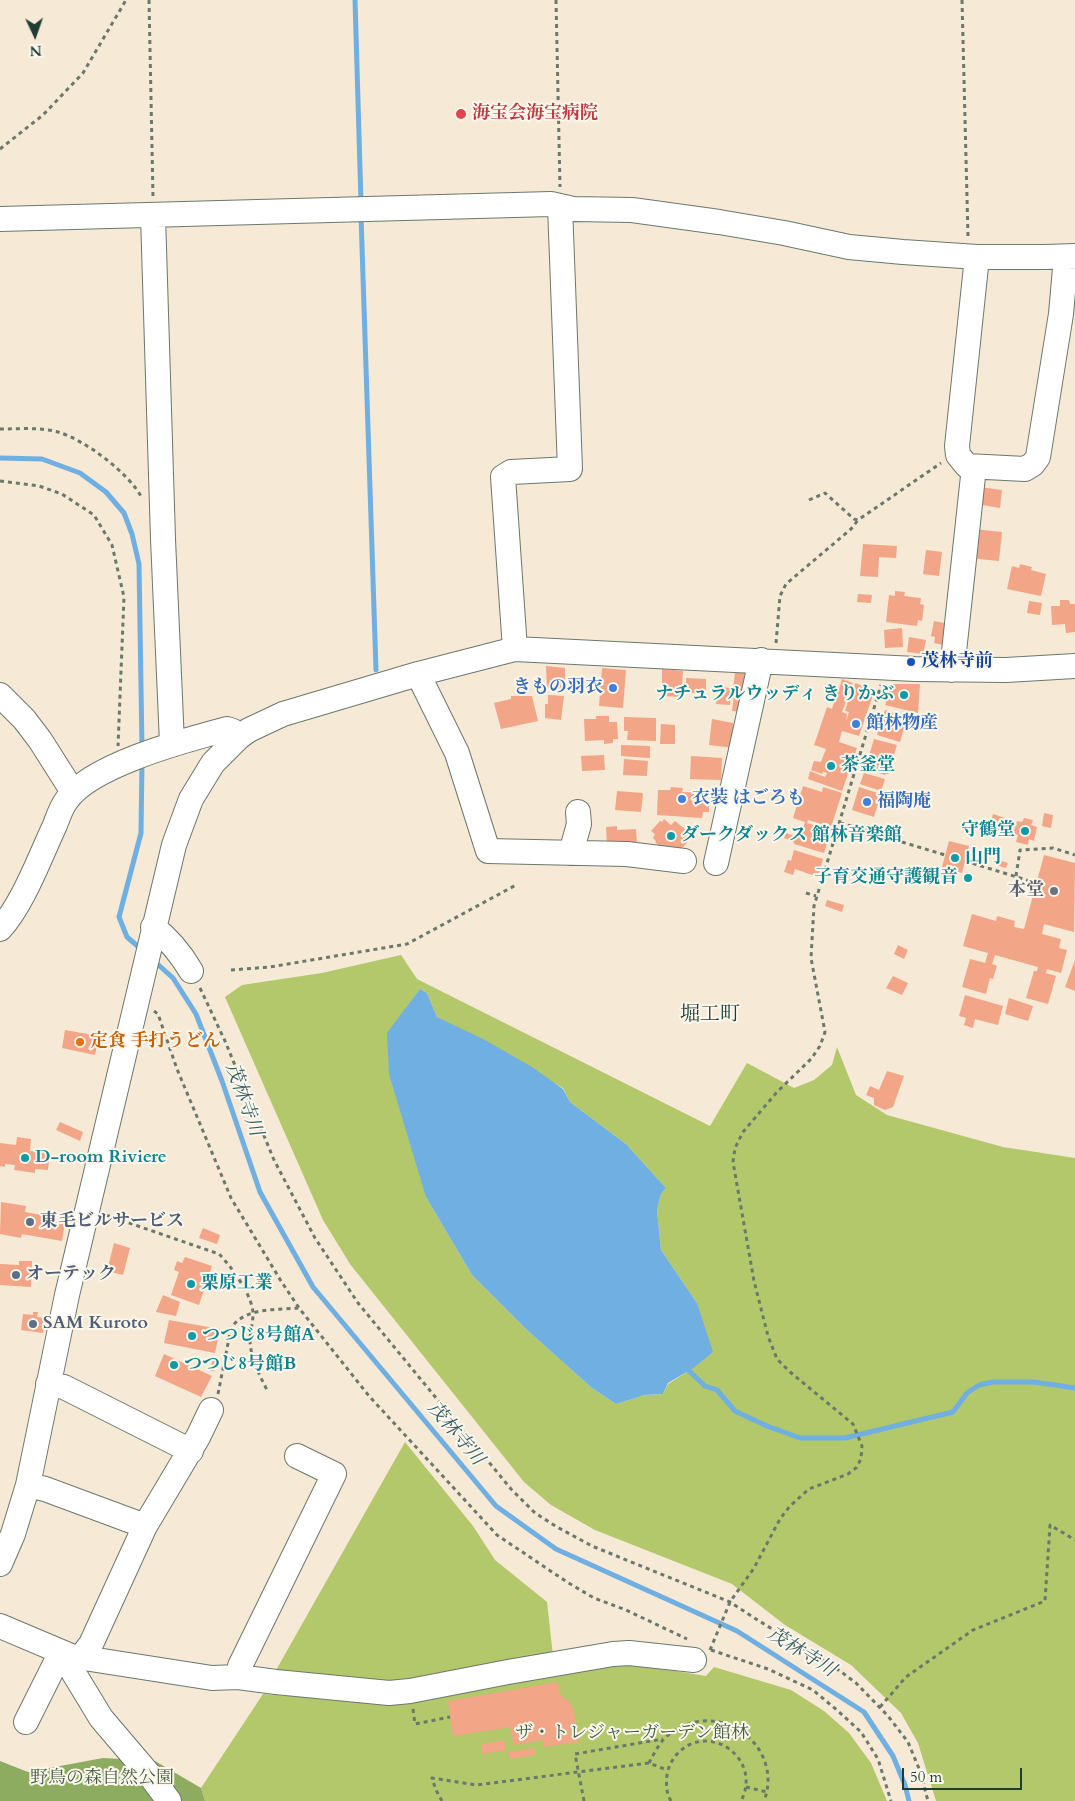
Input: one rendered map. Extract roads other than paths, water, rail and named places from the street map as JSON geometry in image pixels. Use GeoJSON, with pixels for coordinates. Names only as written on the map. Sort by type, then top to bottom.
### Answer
{"type":"FeatureCollection","features":[{"type":"Feature","properties":{"kind":"street"},"geometry":{"type":"LineString","coordinates":[[0,219],[551,204],[573,209],[632,210],[719,222],[849,247],[973,257],[1071,256],[1068,315],[1038,457],[1033,464],[1025,469],[966,461]]}},
{"type":"Feature","properties":{"kind":"street"},"geometry":{"type":"LineString","coordinates":[[515,649],[503,477],[511,472],[570,469],[560,206]]}},
{"type":"Feature","properties":{"kind":"street"},"geometry":{"type":"LineString","coordinates":[[153,216],[169,745]]}},
{"type":"Feature","properties":{"kind":"street"},"geometry":{"type":"LineString","coordinates":[[952,670],[966,461],[957,446],[973,257]]}},
{"type":"Feature","properties":{"kind":"street"},"geometry":{"type":"LineString","coordinates":[[0,1564],[28,1485],[48,1384],[87,1209],[174,845],[191,799],[213,763],[239,737],[283,714],[418,674],[515,649],[769,652],[915,669],[1006,670],[1075,666]]}},
{"type":"Feature","properties":{"kind":"street"},"geometry":{"type":"LineString","coordinates":[[716,863],[769,652]]}},
{"type":"Feature","properties":{"kind":"street"},"geometry":{"type":"LineString","coordinates":[[418,674],[457,753],[488,851],[559,846],[684,861]]}},
{"type":"Feature","properties":{"kind":"street"},"geometry":{"type":"LineString","coordinates":[[0,695],[24,719],[40,740],[73,792]]}},
{"type":"Feature","properties":{"kind":"street"},"geometry":{"type":"LineString","coordinates":[[0,929],[16,909],[66,801],[73,792],[86,782],[121,764],[169,745],[227,729],[233,731],[239,737]]}},
{"type":"Feature","properties":{"kind":"street"},"geometry":{"type":"LineString","coordinates":[[559,846],[579,824],[578,812]]}},
{"type":"Feature","properties":{"kind":"street"},"geometry":{"type":"LineString","coordinates":[[153,927],[165,936],[181,955],[191,971]]}},
{"type":"Feature","properties":{"kind":"street"},"geometry":{"type":"LineString","coordinates":[[48,1384],[64,1387],[190,1451]]}},
{"type":"Feature","properties":{"kind":"street"},"geometry":{"type":"LineString","coordinates":[[26,1722],[71,1655],[91,1644],[144,1526],[190,1451],[211,1410]]}},
{"type":"Feature","properties":{"kind":"street"},"geometry":{"type":"LineString","coordinates":[[238,1677],[240,1666],[334,1474],[297,1456]]}},
{"type":"Feature","properties":{"kind":"street"},"geometry":{"type":"LineString","coordinates":[[28,1485],[144,1526]]}},
{"type":"Feature","properties":{"kind":"street"},"geometry":{"type":"LineString","coordinates":[[0,1626],[71,1655],[212,1678],[238,1677],[389,1693],[410,1691],[613,1654],[700,1649]]}},
{"type":"Feature","properties":{"kind":"street"},"geometry":{"type":"LineString","coordinates":[[71,1655],[101,1718],[169,1801]]}},
{"type":"Feature","properties":{"kind":"water"},"geometry":{"type":"Polygon","coordinates":[[[420,989],[427,993],[437,1017],[485,1040],[532,1067],[563,1089],[570,1102],[626,1144],[666,1188],[661,1194],[657,1210],[661,1250],[697,1303],[713,1352],[692,1369],[668,1383],[663,1394],[645,1395],[616,1404],[592,1388],[526,1329],[472,1275],[426,1197],[389,1074],[387,1033],[420,989]]]}},
{"type":"Feature","properties":{"kind":"waterway"},"geometry":{"type":"LineString","coordinates":[[355,0],[361,202]]}},
{"type":"Feature","properties":{"kind":"waterway"},"geometry":{"type":"LineString","coordinates":[[361,216],[376,670]]}},
{"type":"Feature","properties":{"kind":"waterway"},"geometry":{"type":"LineString","coordinates":[[0,458],[42,459],[80,473],[106,492],[124,513],[132,534],[139,564],[142,748]]}},
{"type":"Feature","properties":{"kind":"waterway"},"geometry":{"type":"LineString","coordinates":[[141,949],[127,937],[119,917],[141,833],[142,761]]}},
{"type":"Feature","properties":{"kind":"waterway","name":"茂林寺川"},"geometry":{"type":"LineString","coordinates":[[153,960],[173,978],[196,1014],[222,1081],[260,1192],[313,1287],[496,1506],[556,1549],[737,1631],[864,1712],[893,1756],[905,1785],[909,1801]]}},
{"type":"Feature","properties":{"kind":"waterway"},"geometry":{"type":"LineString","coordinates":[[685,1367],[705,1386],[717,1390],[735,1411],[767,1426],[800,1438],[845,1438],[953,1412],[967,1393],[979,1385],[993,1382],[1034,1382],[1075,1388]]}},
{"type":"Feature","properties":{"kind":"place","name":"海宝会海宝病院"},"geometry":{"type":"Point","coordinates":[461,114]}},
{"type":"Feature","properties":{"kind":"place","name":"茂林寺前"},"geometry":{"type":"Point","coordinates":[911,662]}},
{"type":"Feature","properties":{"kind":"place","name":"きもの羽衣"},"geometry":{"type":"Point","coordinates":[613,688]}},
{"type":"Feature","properties":{"kind":"place","name":"ナチュラルウッディ きりかぶ"},"geometry":{"type":"Point","coordinates":[904,695]}},
{"type":"Feature","properties":{"kind":"place","name":"館林物産"},"geometry":{"type":"Point","coordinates":[856,724]}},
{"type":"Feature","properties":{"kind":"place","name":"茶釜堂"},"geometry":{"type":"Point","coordinates":[831,766]}},
{"type":"Feature","properties":{"kind":"place","name":"衣装 はごろも"},"geometry":{"type":"Point","coordinates":[682,799]}},
{"type":"Feature","properties":{"kind":"place","name":"福陶庵"},"geometry":{"type":"Point","coordinates":[867,802]}},
{"type":"Feature","properties":{"kind":"place","name":"守鶴堂"},"geometry":{"type":"Point","coordinates":[1025,831]}},
{"type":"Feature","properties":{"kind":"place","name":"ダークダックス 館林音楽館"},"geometry":{"type":"Point","coordinates":[671,836]}},
{"type":"Feature","properties":{"kind":"place","name":"山門"},"geometry":{"type":"Point","coordinates":[955,858]}},
{"type":"Feature","properties":{"kind":"place","name":"子育交通守護観音"},"geometry":{"type":"Point","coordinates":[968,878]}},
{"type":"Feature","properties":{"kind":"place","name":"本堂"},"geometry":{"type":"Point","coordinates":[1054,891]}},
{"type":"Feature","properties":{"kind":"place","name":"定食 手打うどん"},"geometry":{"type":"Point","coordinates":[80,1042]}},
{"type":"Feature","properties":{"kind":"place","name":"D-room Riviere"},"geometry":{"type":"Point","coordinates":[25,1158]}},
{"type":"Feature","properties":{"kind":"place","name":"東毛ビルサービス"},"geometry":{"type":"Point","coordinates":[30,1222]}},
{"type":"Feature","properties":{"kind":"place","name":"オーテック"},"geometry":{"type":"Point","coordinates":[16,1275]}},
{"type":"Feature","properties":{"kind":"place","name":"栗原工業"},"geometry":{"type":"Point","coordinates":[191,1284]}},
{"type":"Feature","properties":{"kind":"place","name":"SAM Kuroto"},"geometry":{"type":"Point","coordinates":[33,1324]}},
{"type":"Feature","properties":{"kind":"place","name":"つつじ8号館A"},"geometry":{"type":"Point","coordinates":[192,1336]}},
{"type":"Feature","properties":{"kind":"place","name":"つつじ8号館B"},"geometry":{"type":"Point","coordinates":[174,1365]}},
{"type":"Feature","properties":{"kind":"district","name":"堀工町"},"geometry":{"type":"Point","coordinates":[710,1015]}},
{"type":"Feature","properties":{"kind":"park label","name":"ザ・トレジャーガーデン館林"},"geometry":{"type":"Point","coordinates":[632,1734]}},
{"type":"Feature","properties":{"kind":"park label","name":"野鳥の森自然公園"},"geometry":{"type":"Point","coordinates":[102,1779]}}]}
